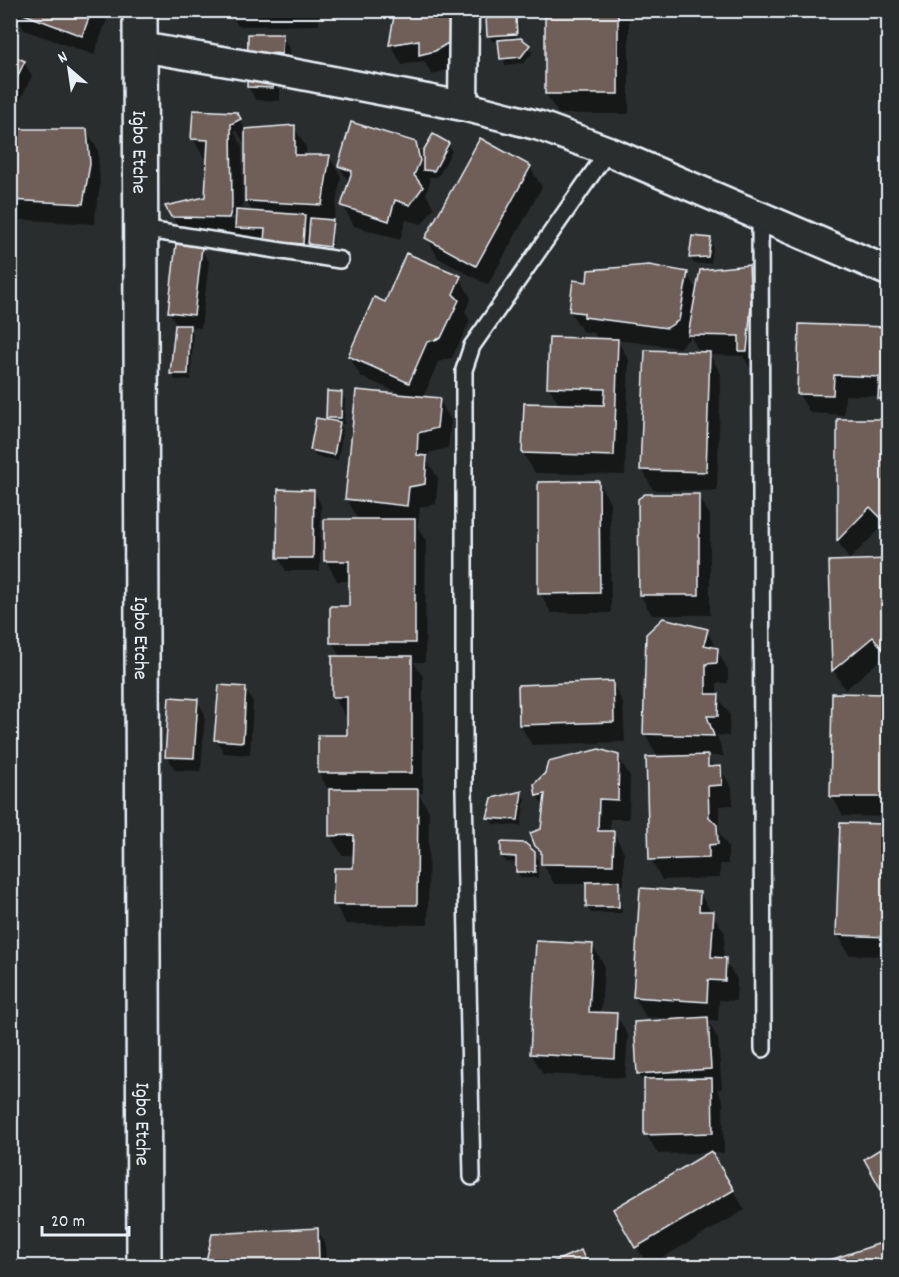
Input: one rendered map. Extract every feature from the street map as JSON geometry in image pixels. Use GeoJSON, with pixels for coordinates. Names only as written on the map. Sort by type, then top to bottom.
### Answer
{"type":"FeatureCollection","features":[{"type":"Feature","properties":{"kind":"street","name":"Igbo Etche"},"geometry":{"type":"LineString","coordinates":[[141,10],[144,1266]]}},
{"type":"Feature","properties":{"kind":"street"},"geometry":{"type":"LineString","coordinates":[[463,106],[464,10]]}},
{"type":"Feature","properties":{"kind":"street"},"geometry":{"type":"LineString","coordinates":[[141,47],[463,106],[540,126],[608,151],[888,271]]}},
{"type":"Feature","properties":{"kind":"lane"},"geometry":{"type":"LineString","coordinates":[[472,1177],[464,790],[464,370],[472,346],[608,151]]}},
{"type":"Feature","properties":{"kind":"lane"},"geometry":{"type":"LineString","coordinates":[[760,216],[763,1049]]}},
{"type":"Feature","properties":{"kind":"lane"},"geometry":{"type":"LineString","coordinates":[[141,229],[340,260]]}},
{"type":"Feature","properties":{"kind":"building"},"geometry":{"type":"Polygon","coordinates":[[[13,10],[92,10],[82,36],[13,10]]]}},
{"type":"Feature","properties":{"kind":"building"},"geometry":{"type":"Polygon","coordinates":[[[395,10],[454,10],[453,40],[435,51],[419,55],[419,40],[389,45],[395,10]]]}},
{"type":"Feature","properties":{"kind":"building"},"geometry":{"type":"Polygon","coordinates":[[[545,10],[618,10],[618,94],[545,94],[545,10]]]}},
{"type":"Feature","properties":{"kind":"building"},"geometry":{"type":"Polygon","coordinates":[[[516,17],[517,34],[487,36],[486,18],[516,17]]]}},
{"type":"Feature","properties":{"kind":"building"},"geometry":{"type":"Polygon","coordinates":[[[248,34],[283,34],[282,54],[273,53],[273,88],[247,87],[248,34]]]}},
{"type":"Feature","properties":{"kind":"building"},"geometry":{"type":"Polygon","coordinates":[[[521,38],[530,45],[521,57],[500,59],[498,40],[521,38]]]}},
{"type":"Feature","properties":{"kind":"building"},"geometry":{"type":"Polygon","coordinates":[[[10,55],[25,61],[10,92],[10,55]]]}},
{"type":"Feature","properties":{"kind":"building"},"geometry":{"type":"Polygon","coordinates":[[[193,110],[237,112],[241,119],[231,124],[232,208],[229,218],[171,217],[165,206],[205,197],[208,140],[191,139],[193,110]]]}},
{"type":"Feature","properties":{"kind":"building"},"geometry":{"type":"Polygon","coordinates":[[[10,117],[11,129],[87,129],[90,164],[83,204],[10,200],[10,117]]]}},
{"type":"Feature","properties":{"kind":"building"},"geometry":{"type":"Polygon","coordinates":[[[351,122],[416,142],[420,161],[414,175],[423,187],[410,205],[395,200],[389,221],[341,206],[352,171],[338,166],[351,122]]]}},
{"type":"Feature","properties":{"kind":"building"},"geometry":{"type":"Polygon","coordinates":[[[295,125],[295,155],[330,155],[322,205],[245,201],[245,129],[295,125]]]}},
{"type":"Feature","properties":{"kind":"building"},"geometry":{"type":"Polygon","coordinates":[[[433,134],[449,143],[434,171],[423,170],[423,151],[433,134]]]}},
{"type":"Feature","properties":{"kind":"building"},"geometry":{"type":"Polygon","coordinates":[[[480,138],[531,166],[476,266],[425,238],[480,138]]]}},
{"type":"Feature","properties":{"kind":"building"},"geometry":{"type":"Polygon","coordinates":[[[236,210],[305,215],[303,244],[264,241],[265,229],[235,228],[236,210]]]}},
{"type":"Feature","properties":{"kind":"building"},"geometry":{"type":"Polygon","coordinates":[[[310,218],[333,220],[330,247],[308,244],[310,218]]]}},
{"type":"Feature","properties":{"kind":"building"},"geometry":{"type":"Polygon","coordinates":[[[692,236],[711,238],[708,257],[689,258],[692,236]]]}},
{"type":"Feature","properties":{"kind":"building"},"geometry":{"type":"Polygon","coordinates":[[[176,244],[202,247],[194,315],[168,312],[176,244]]]}},
{"type":"Feature","properties":{"kind":"building"},"geometry":{"type":"Polygon","coordinates":[[[406,253],[461,276],[453,294],[459,300],[441,338],[427,342],[409,383],[348,356],[374,297],[385,302],[406,253]]]}},
{"type":"Feature","properties":{"kind":"building"},"geometry":{"type":"Polygon","coordinates":[[[649,265],[688,272],[679,320],[667,328],[584,317],[584,313],[569,311],[573,280],[587,282],[588,270],[649,265]]]}},
{"type":"Feature","properties":{"kind":"building"},"geometry":{"type":"Polygon","coordinates":[[[749,265],[751,305],[747,351],[739,351],[739,336],[688,335],[700,270],[749,265]]]}},
{"type":"Feature","properties":{"kind":"building"},"geometry":{"type":"Polygon","coordinates":[[[799,324],[888,327],[888,399],[878,399],[879,377],[834,375],[833,395],[797,394],[799,324]]]}},
{"type":"Feature","properties":{"kind":"building"},"geometry":{"type":"Polygon","coordinates":[[[175,325],[190,325],[188,374],[170,374],[175,325]]]}},
{"type":"Feature","properties":{"kind":"building"},"geometry":{"type":"Polygon","coordinates":[[[549,337],[618,339],[614,456],[522,453],[524,403],[604,405],[605,389],[547,387],[549,337]]]}},
{"type":"Feature","properties":{"kind":"building"},"geometry":{"type":"Polygon","coordinates":[[[645,350],[710,352],[706,472],[640,470],[645,350]]]}},
{"type":"Feature","properties":{"kind":"building"},"geometry":{"type":"Polygon","coordinates":[[[356,390],[440,398],[437,428],[418,433],[417,455],[427,456],[425,484],[409,487],[407,506],[345,499],[356,390]]]}},
{"type":"Feature","properties":{"kind":"building"},"geometry":{"type":"Polygon","coordinates":[[[327,391],[342,392],[341,418],[326,418],[327,391]]]}},
{"type":"Feature","properties":{"kind":"building"},"geometry":{"type":"Polygon","coordinates":[[[316,418],[340,422],[334,455],[310,450],[316,418]]]}},
{"type":"Feature","properties":{"kind":"building"},"geometry":{"type":"Polygon","coordinates":[[[837,419],[888,419],[888,525],[870,507],[837,541],[837,419]]]}},
{"type":"Feature","properties":{"kind":"building"},"geometry":{"type":"Polygon","coordinates":[[[599,481],[600,593],[538,594],[538,482],[599,481]]]}},
{"type":"Feature","properties":{"kind":"building"},"geometry":{"type":"Polygon","coordinates":[[[278,489],[314,490],[313,558],[277,558],[278,489]]]}},
{"type":"Feature","properties":{"kind":"building"},"geometry":{"type":"Polygon","coordinates":[[[645,494],[699,494],[699,595],[639,595],[638,499],[645,494]]]}},
{"type":"Feature","properties":{"kind":"building"},"geometry":{"type":"Polygon","coordinates":[[[324,519],[415,519],[415,643],[330,643],[330,606],[349,606],[349,561],[324,561],[324,519]]]}},
{"type":"Feature","properties":{"kind":"building"},"geometry":{"type":"Polygon","coordinates":[[[888,559],[888,656],[873,637],[832,671],[829,561],[888,559]]]}},
{"type":"Feature","properties":{"kind":"building"},"geometry":{"type":"Polygon","coordinates":[[[663,618],[708,629],[704,645],[718,648],[717,663],[706,664],[706,694],[719,694],[718,716],[707,716],[714,736],[643,734],[646,634],[663,618]]]}},
{"type":"Feature","properties":{"kind":"building"},"geometry":{"type":"Polygon","coordinates":[[[332,656],[412,656],[412,773],[318,773],[318,735],[347,735],[347,697],[332,697],[332,656]]]}},
{"type":"Feature","properties":{"kind":"building"},"geometry":{"type":"Polygon","coordinates":[[[613,681],[614,722],[519,725],[518,685],[613,681]]]}},
{"type":"Feature","properties":{"kind":"building"},"geometry":{"type":"Polygon","coordinates":[[[219,685],[246,687],[243,742],[214,740],[219,685]]]}},
{"type":"Feature","properties":{"kind":"building"},"geometry":{"type":"Polygon","coordinates":[[[832,693],[888,694],[888,797],[830,797],[832,693]]]}},
{"type":"Feature","properties":{"kind":"building"},"geometry":{"type":"Polygon","coordinates":[[[169,697],[198,699],[194,758],[165,757],[169,697]]]}},
{"type":"Feature","properties":{"kind":"building"},"geometry":{"type":"Polygon","coordinates":[[[599,749],[619,755],[618,800],[599,799],[598,831],[614,831],[613,865],[541,864],[541,851],[535,846],[530,833],[541,829],[545,794],[536,796],[534,784],[545,773],[548,762],[599,749]]]}},
{"type":"Feature","properties":{"kind":"building"},"geometry":{"type":"Polygon","coordinates":[[[708,755],[708,767],[721,766],[722,785],[708,786],[709,817],[717,825],[718,844],[709,845],[709,858],[649,860],[646,757],[708,755]]]}},
{"type":"Feature","properties":{"kind":"building"},"geometry":{"type":"Polygon","coordinates":[[[329,789],[418,789],[417,905],[333,905],[334,868],[353,868],[354,835],[329,836],[329,789]]]}},
{"type":"Feature","properties":{"kind":"building"},"geometry":{"type":"Polygon","coordinates":[[[522,791],[518,820],[487,818],[492,798],[522,791]]]}},
{"type":"Feature","properties":{"kind":"building"},"geometry":{"type":"Polygon","coordinates":[[[840,823],[888,824],[888,937],[836,935],[840,823]]]}},
{"type":"Feature","properties":{"kind":"building"},"geometry":{"type":"Polygon","coordinates":[[[501,842],[525,843],[535,852],[535,872],[516,872],[516,857],[501,856],[501,842]]]}},
{"type":"Feature","properties":{"kind":"building"},"geometry":{"type":"Polygon","coordinates":[[[619,881],[619,907],[586,907],[586,882],[619,881]]]}},
{"type":"Feature","properties":{"kind":"building"},"geometry":{"type":"Polygon","coordinates":[[[640,888],[700,892],[699,911],[714,911],[711,957],[726,958],[725,981],[708,980],[707,1002],[633,997],[640,888]]]}},
{"type":"Feature","properties":{"kind":"building"},"geometry":{"type":"Polygon","coordinates":[[[536,941],[593,944],[589,1012],[617,1013],[615,1059],[530,1054],[536,941]]]}},
{"type":"Feature","properties":{"kind":"building"},"geometry":{"type":"Polygon","coordinates":[[[708,1017],[711,1069],[637,1074],[634,1022],[708,1017]]]}},
{"type":"Feature","properties":{"kind":"building"},"geometry":{"type":"Polygon","coordinates":[[[712,1078],[713,1133],[644,1135],[644,1079],[712,1078]]]}},
{"type":"Feature","properties":{"kind":"building"},"geometry":{"type":"Polygon","coordinates":[[[888,1144],[888,1202],[864,1159],[888,1144]]]}},
{"type":"Feature","properties":{"kind":"building"},"geometry":{"type":"Polygon","coordinates":[[[711,1151],[734,1190],[635,1248],[613,1209],[711,1151]]]}},
{"type":"Feature","properties":{"kind":"building"},"geometry":{"type":"Polygon","coordinates":[[[318,1228],[319,1261],[205,1266],[212,1234],[318,1228]]]}},
{"type":"Feature","properties":{"kind":"building"},"geometry":{"type":"Polygon","coordinates":[[[888,1238],[888,1256],[882,1241],[888,1238]]]}},
{"type":"Feature","properties":{"kind":"building"},"geometry":{"type":"Polygon","coordinates":[[[881,1243],[888,1266],[812,1266],[881,1243]]]}},
{"type":"Feature","properties":{"kind":"building"},"geometry":{"type":"Polygon","coordinates":[[[581,1250],[588,1266],[544,1266],[581,1250]]]}}]}
